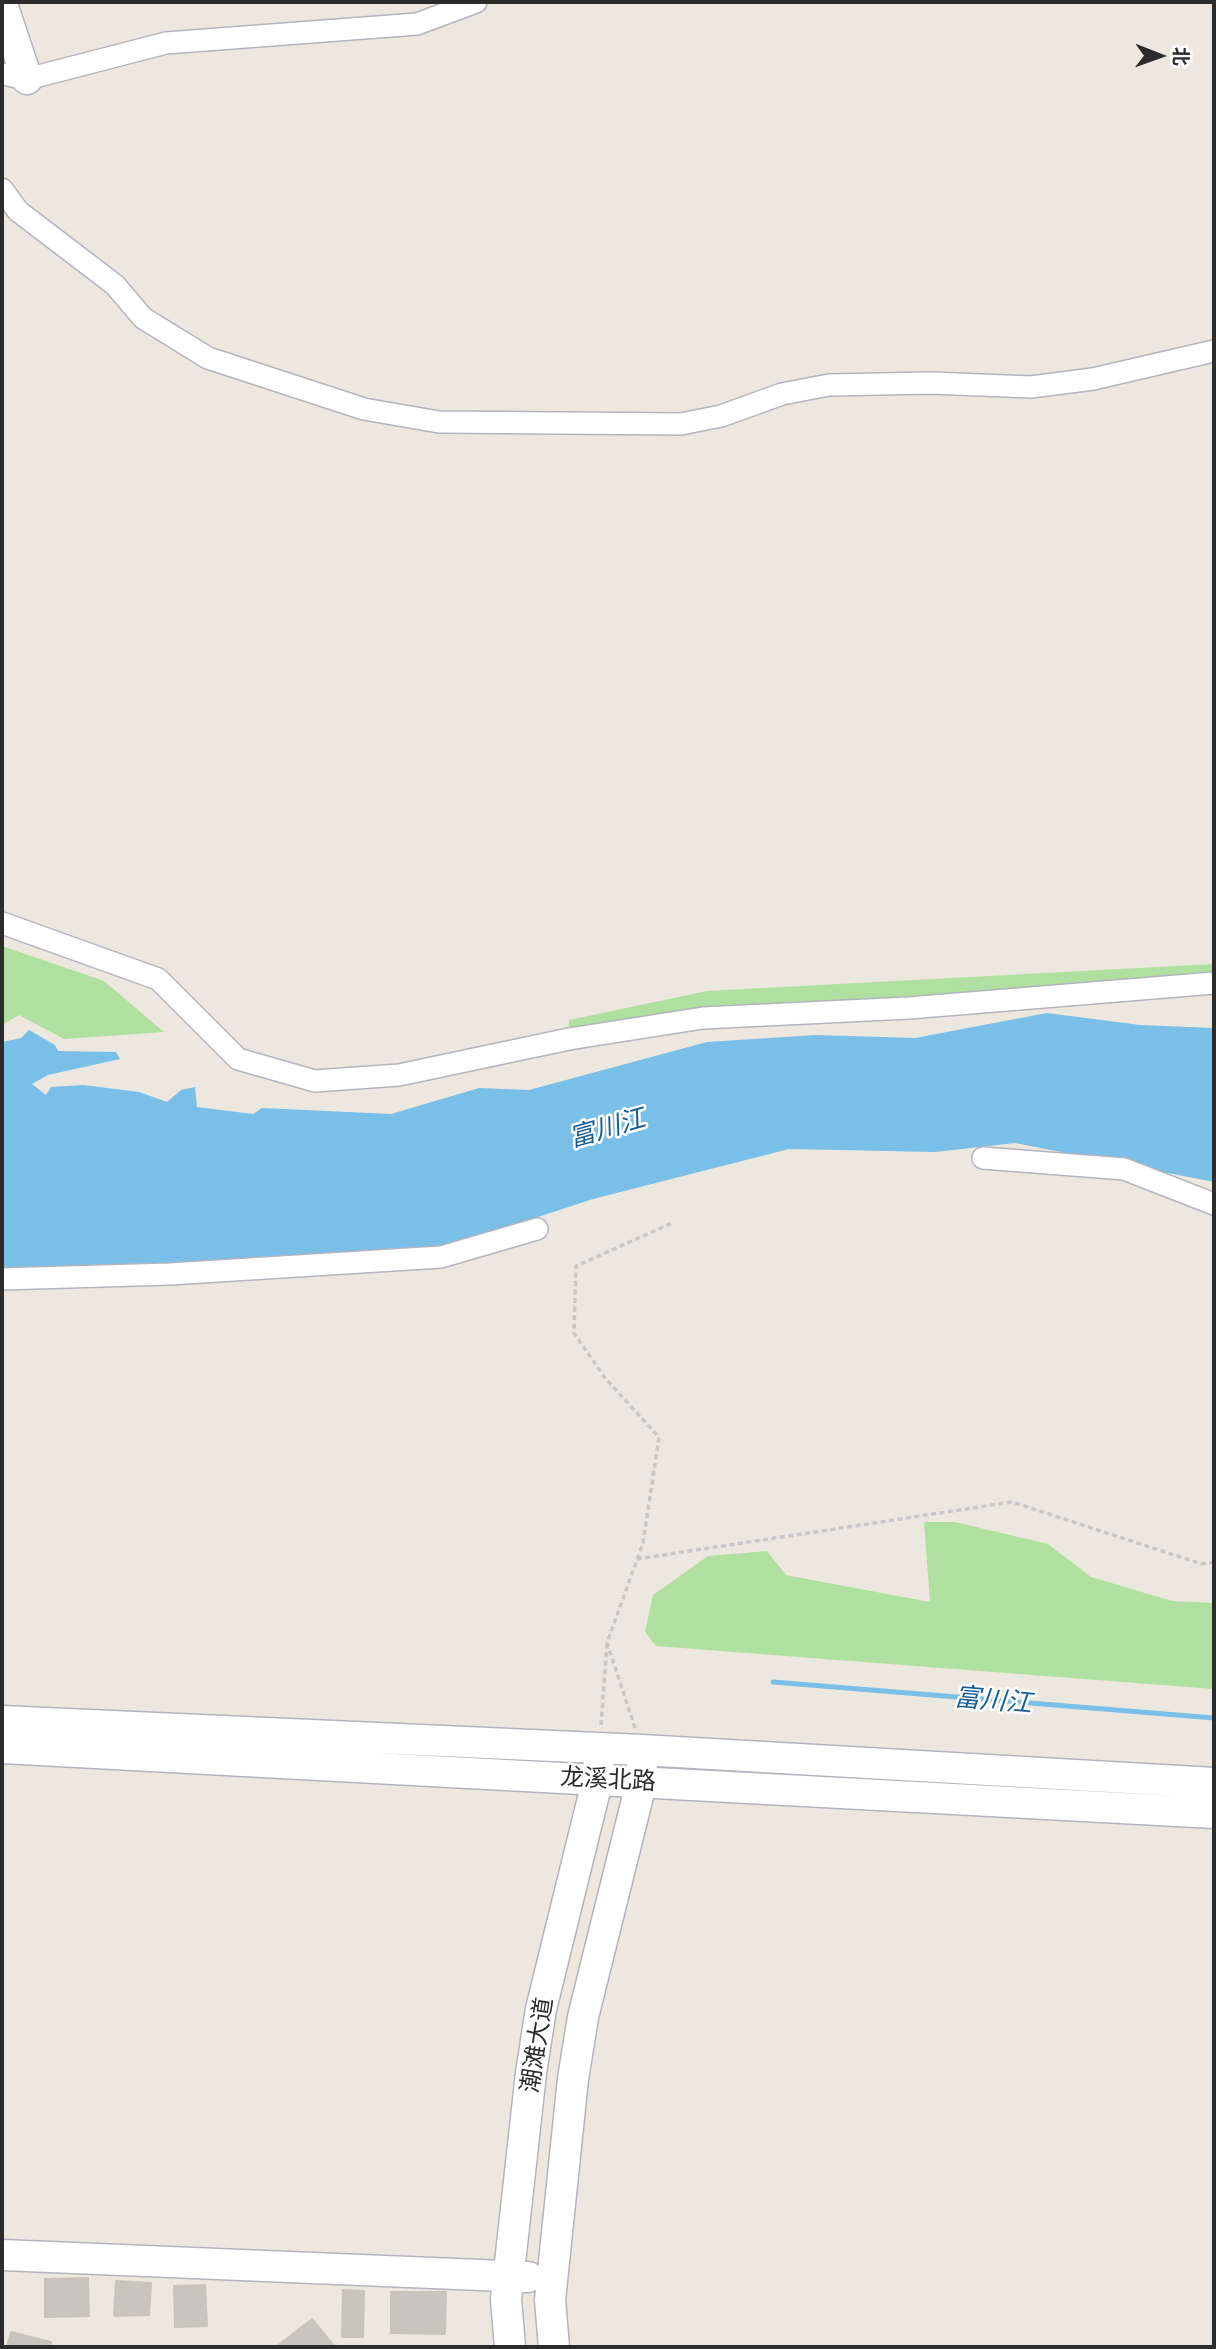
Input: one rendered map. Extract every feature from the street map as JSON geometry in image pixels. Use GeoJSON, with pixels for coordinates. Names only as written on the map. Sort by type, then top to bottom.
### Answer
{"type":"FeatureCollection","features":[{"type":"Feature","properties":{"kind":"main road"},"geometry":{"type":"LineString","coordinates":[[2,4],[14,76]]}},
{"type":"Feature","properties":{"kind":"main road","name":"龙溪北路"},"geometry":{"type":"LineString","coordinates":[[2,1721],[642,1750],[1214,1783]]}},
{"type":"Feature","properties":{"kind":"main road","name":"龙溪北路"},"geometry":{"type":"LineString","coordinates":[[2,1748],[641,1780],[1214,1813]]}},
{"type":"Feature","properties":{"kind":"main road","name":"潮滩大道"},"geometry":{"type":"LineString","coordinates":[[510,2347],[506,2299],[541,2009],[598,1778],[599,1748]]}},
{"type":"Feature","properties":{"kind":"main road","name":"潮滩大道"},"geometry":{"type":"LineString","coordinates":[[554,2347],[550,2300],[552,2276],[583,2017],[641,1780],[642,1750]]}},
{"type":"Feature","properties":{"kind":"main road"},"geometry":{"type":"LineString","coordinates":[[2,2255],[509,2278],[552,2276]]}},
{"type":"Feature","properties":{"kind":"street"},"geometry":{"type":"LineString","coordinates":[[14,76],[166,43],[417,23],[476,2]]}},
{"type":"Feature","properties":{"kind":"street"},"geometry":{"type":"LineString","coordinates":[[2,189],[18,211],[115,285],[143,318],[208,358],[364,409],[439,422],[681,424],[722,416],[782,394],[829,385],[931,383],[1031,387],[1093,379],[1214,351]]}},
{"type":"Feature","properties":{"kind":"street"},"geometry":{"type":"LineString","coordinates":[[2,923],[158,979],[238,1059],[315,1081],[399,1075],[569,1039],[703,1018],[909,1008],[1214,983]]}},
{"type":"Feature","properties":{"kind":"street"},"geometry":{"type":"LineString","coordinates":[[983,1157],[1124,1169],[1214,1204]]}},
{"type":"Feature","properties":{"kind":"street"},"geometry":{"type":"LineString","coordinates":[[2,1279],[170,1274],[441,1257],[537,1229]]}},
{"type":"Feature","properties":{"kind":"path"},"geometry":{"type":"LineString","coordinates":[[599,1748],[607,1643],[643,1543],[659,1437],[605,1378],[575,1333],[576,1266],[672,1223]]}},
{"type":"Feature","properties":{"kind":"path"},"geometry":{"type":"LineString","coordinates":[[637,1559],[1012,1502],[1202,1564],[1214,1562]]}},
{"type":"Feature","properties":{"kind":"path"},"geometry":{"type":"LineString","coordinates":[[607,1643],[642,1750]]}},
{"type":"Feature","properties":{"kind":"green space"},"geometry":{"type":"Polygon","coordinates":[[[2,946],[104,981],[164,1032],[64,1039],[19,1015],[2,1025],[2,946]]]}},
{"type":"Feature","properties":{"kind":"green space"},"geometry":{"type":"Polygon","coordinates":[[[1214,964],[1214,979],[568,1032],[569,1020],[707,991],[1214,964]]]}},
{"type":"Feature","properties":{"kind":"green space"},"geometry":{"type":"Polygon","coordinates":[[[924,1522],[955,1522],[1048,1544],[1091,1577],[1172,1601],[1214,1603],[1214,1689],[656,1646],[645,1632],[653,1595],[708,1556],[767,1551],[786,1575],[930,1602],[924,1522]]]}},
{"type":"Feature","properties":{"kind":"water"},"geometry":{"type":"Polygon","coordinates":[[[1047,1013],[1140,1025],[1214,1028],[1214,1182],[1015,1143],[935,1152],[789,1149],[593,1199],[434,1251],[54,1272],[2,1269],[2,1042],[21,1038],[29,1030],[55,1045],[58,1051],[116,1052],[120,1059],[48,1075],[32,1084],[46,1095],[51,1087],[83,1085],[139,1092],[167,1102],[181,1090],[195,1087],[197,1107],[253,1114],[262,1108],[391,1114],[479,1088],[529,1090],[707,1042],[816,1035],[915,1038],[1047,1013]]]}},
{"type":"Feature","properties":{"kind":"building"},"geometry":{"type":"Polygon","coordinates":[[[88,2278],[89,2316],[45,2317],[45,2279],[88,2278]]]}},
{"type":"Feature","properties":{"kind":"building"},"geometry":{"type":"Polygon","coordinates":[[[116,2281],[151,2283],[149,2315],[114,2316],[116,2281]]]}},
{"type":"Feature","properties":{"kind":"building"},"geometry":{"type":"Polygon","coordinates":[[[205,2285],[207,2326],[175,2327],[174,2286],[205,2285]]]}},
{"type":"Feature","properties":{"kind":"building"},"geometry":{"type":"Polygon","coordinates":[[[343,2290],[364,2291],[363,2337],[342,2337],[343,2290]]]}},
{"type":"Feature","properties":{"kind":"building"},"geometry":{"type":"Polygon","coordinates":[[[391,2292],[446,2292],[445,2334],[391,2333],[391,2292]]]}},
{"type":"Feature","properties":{"kind":"building"},"geometry":{"type":"Polygon","coordinates":[[[312,2319],[335,2347],[276,2347],[312,2319]]]}},
{"type":"Feature","properties":{"kind":"building"},"geometry":{"type":"Polygon","coordinates":[[[11,2332],[51,2342],[51,2347],[7,2347],[11,2332]]]}},
{"type":"Feature","properties":{"kind":"waterway","name":"富川江"},"geometry":{"type":"LineString","coordinates":[[773,1682],[1214,1718]]}}]}
